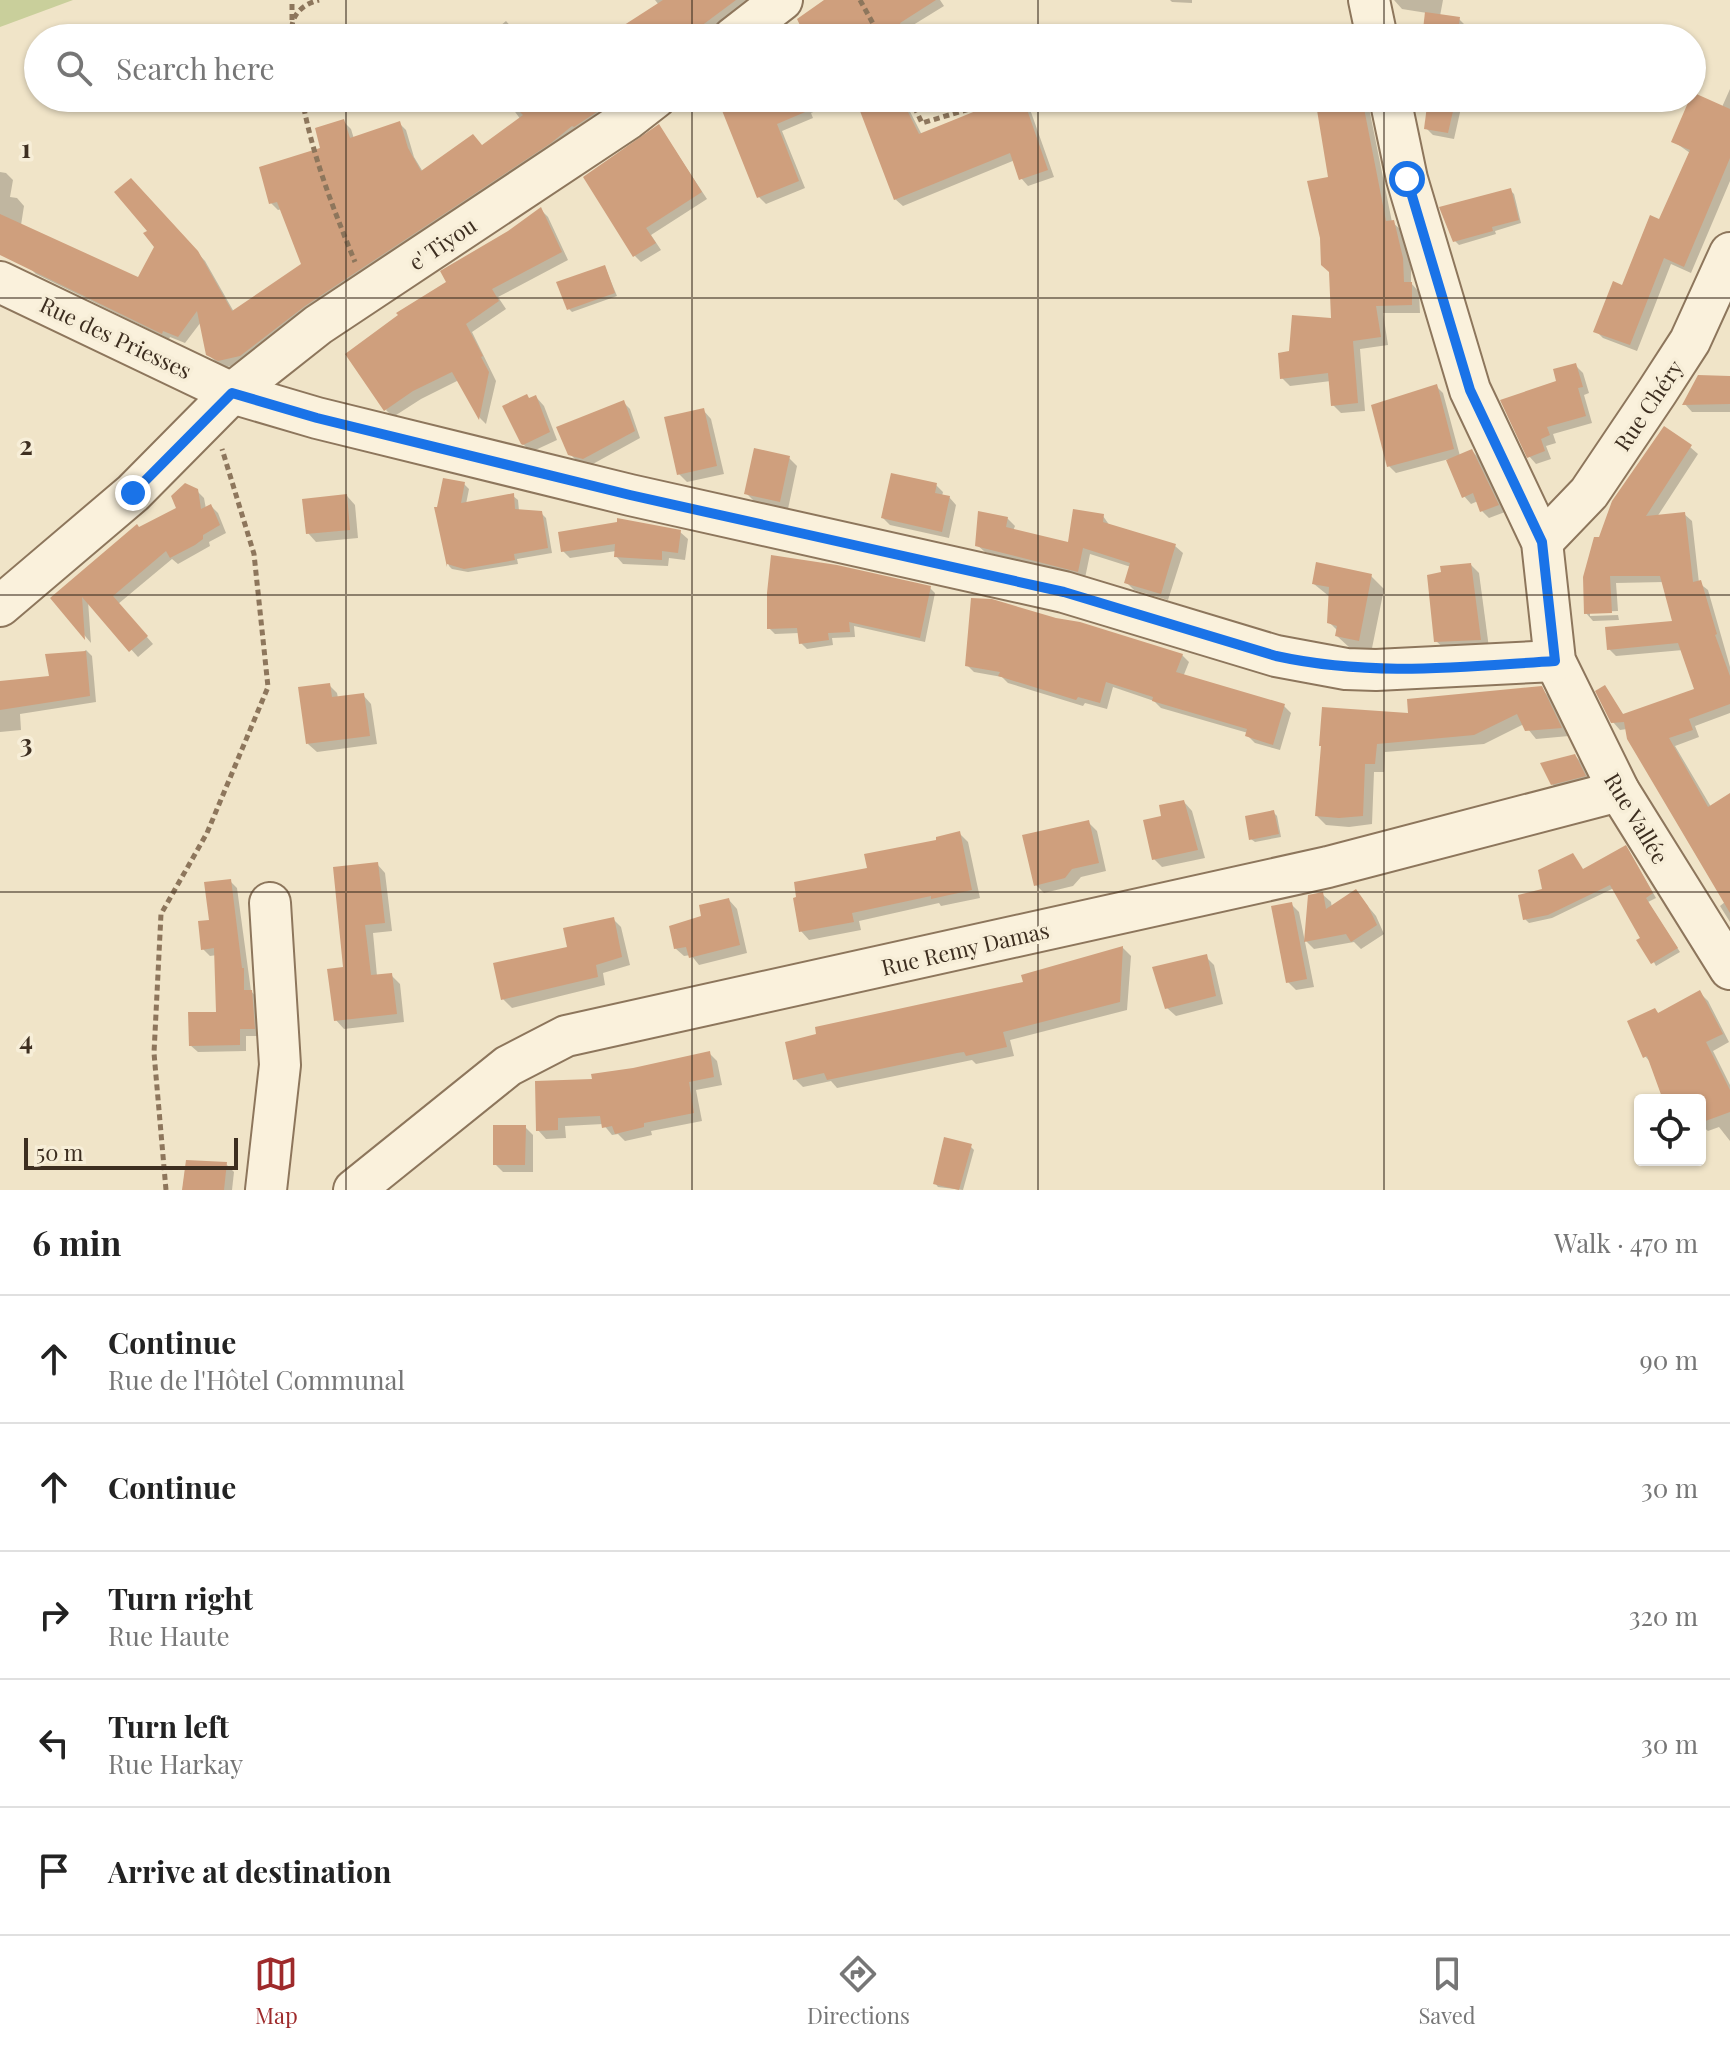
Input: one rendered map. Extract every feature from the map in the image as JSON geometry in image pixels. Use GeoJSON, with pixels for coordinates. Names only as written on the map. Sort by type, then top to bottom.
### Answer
{"type":"FeatureCollection","features":[{"type":"Feature","properties":{"kind":"street"},"geometry":{"type":"LineString","coordinates":[[751,24],[782,0]]}},
{"type":"Feature","properties":{"kind":"street"},"geometry":{"type":"LineString","coordinates":[[1369,0],[1374,24]]}},
{"type":"Feature","properties":{"kind":"street","name":"e' Tiyou"},"geometry":{"type":"LineString","coordinates":[[0,606],[133,493],[222,403],[318,325],[637,112]]}},
{"type":"Feature","properties":{"kind":"street","name":"Rue Vallée"},"geometry":{"type":"LineString","coordinates":[[1393,112],[1407,179],[1470,390],[1542,542],[1555,661],[1619,791],[1730,969]]}},
{"type":"Feature","properties":{"kind":"street","name":"Rue Chéry"},"geometry":{"type":"LineString","coordinates":[[1542,542],[1589,493],[1657,392],[1690,341],[1730,253]]}},
{"type":"Feature","properties":{"kind":"street","name":"Rue des Priesses"},"geometry":{"type":"LineString","coordinates":[[0,282],[222,403],[317,418],[630,495],[1064,592],[1310,664],[1376,670],[1555,661]]}},
{"type":"Feature","properties":{"kind":"street","name":"Rue Remy Damas"},"geometry":{"type":"LineString","coordinates":[[354,1190],[508,1066],[566,1036],[1328,867],[1619,791]]}},
{"type":"Feature","properties":{"kind":"street"},"geometry":{"type":"LineString","coordinates":[[266,1190],[280,1065],[270,903]]}},
{"type":"Feature","properties":{"kind":"path"},"geometry":{"type":"LineString","coordinates":[[292,0],[292,21]]}},
{"type":"Feature","properties":{"kind":"path"},"geometry":{"type":"LineString","coordinates":[[292,21],[301,8],[319,0]]}},
{"type":"Feature","properties":{"kind":"path"},"geometry":{"type":"LineString","coordinates":[[860,0],[873,24]]}},
{"type":"Feature","properties":{"kind":"path"},"geometry":{"type":"LineString","coordinates":[[305,112],[326,189],[368,292]]}},
{"type":"Feature","properties":{"kind":"path"},"geometry":{"type":"LineString","coordinates":[[917,112],[922,123],[959,112]]}},
{"type":"Feature","properties":{"kind":"path"},"geometry":{"type":"LineString","coordinates":[[166,1190],[154,1053],[161,914],[207,833],[268,687],[254,554],[222,403]]}},
{"type":"Feature","properties":{"kind":"green space"},"geometry":{"type":"Polygon","coordinates":[[[0,0],[73,0],[0,27],[0,0]]]}},
{"type":"Feature","properties":{"kind":"building"},"geometry":{"type":"Polygon","coordinates":[[[663,0],[736,0],[704,24],[626,24],[663,0]]]}},
{"type":"Feature","properties":{"kind":"building"},"geometry":{"type":"Polygon","coordinates":[[[824,0],[936,0],[900,24],[799,24],[797,19],[824,0]]]}},
{"type":"Feature","properties":{"kind":"building"},"geometry":{"type":"Polygon","coordinates":[[[1425,12],[1460,17],[1459,24],[1424,24],[1425,12]]]}},
{"type":"Feature","properties":{"kind":"building"},"geometry":{"type":"Polygon","coordinates":[[[1706,98],[1730,109],[1730,158],[1684,267],[1664,258],[1630,345],[1593,332],[1613,281],[1622,285],[1650,215],[1659,219],[1690,150],[1671,142],[1684,112],[1706,112],[1706,98]]]}},
{"type":"Feature","properties":{"kind":"building"},"geometry":{"type":"Polygon","coordinates":[[[520,112],[597,112],[305,306],[240,356],[218,361],[206,355],[197,311],[178,337],[163,331],[162,334],[0,255],[0,214],[138,277],[154,247],[143,233],[147,231],[114,192],[131,178],[198,251],[232,311],[301,264],[277,202],[269,204],[259,167],[320,148],[315,128],[344,119],[350,138],[400,121],[408,148],[421,171],[473,134],[482,145],[523,115],[520,112]]]}},
{"type":"Feature","properties":{"kind":"building"},"geometry":{"type":"Polygon","coordinates":[[[723,112],[805,112],[777,124],[799,181],[757,198],[723,112]]]}},
{"type":"Feature","properties":{"kind":"building"},"geometry":{"type":"Polygon","coordinates":[[[860,112],[908,112],[919,134],[973,112],[1028,112],[1048,170],[1019,180],[1010,153],[894,200],[860,112]]]}},
{"type":"Feature","properties":{"kind":"building"},"geometry":{"type":"Polygon","coordinates":[[[1317,112],[1365,112],[1386,221],[1394,220],[1403,258],[1404,282],[1412,282],[1412,305],[1376,306],[1381,337],[1353,341],[1358,403],[1331,406],[1328,373],[1280,379],[1278,353],[1289,351],[1292,315],[1331,318],[1329,272],[1321,265],[1320,238],[1307,181],[1328,177],[1317,112]]]}},
{"type":"Feature","properties":{"kind":"building"},"geometry":{"type":"Polygon","coordinates":[[[1426,112],[1453,112],[1448,133],[1424,129],[1426,112]]]}},
{"type":"Feature","properties":{"kind":"building"},"geometry":{"type":"Polygon","coordinates":[[[659,124],[702,192],[646,228],[656,243],[633,257],[583,177],[659,124]]]}},
{"type":"Feature","properties":{"kind":"building"},"geometry":{"type":"Polygon","coordinates":[[[1511,188],[1519,220],[1453,242],[1439,207],[1511,188]]]}},
{"type":"Feature","properties":{"kind":"building"},"geometry":{"type":"Polygon","coordinates":[[[541,207],[562,252],[492,289],[499,301],[466,324],[489,372],[479,420],[452,372],[413,391],[384,411],[345,354],[398,315],[396,313],[446,282],[440,271],[508,231],[541,207]]]}},
{"type":"Feature","properties":{"kind":"building"},"geometry":{"type":"Polygon","coordinates":[[[605,265],[615,293],[567,310],[556,282],[605,265]]]}},
{"type":"Feature","properties":{"kind":"building"},"geometry":{"type":"Polygon","coordinates":[[[1576,363],[1583,387],[1578,388],[1586,416],[1547,427],[1550,435],[1541,439],[1545,451],[1527,458],[1500,400],[1556,381],[1553,369],[1576,363]]]}},
{"type":"Feature","properties":{"kind":"building"},"geometry":{"type":"Polygon","coordinates":[[[1698,375],[1730,376],[1730,404],[1682,405],[1698,375]]]}},
{"type":"Feature","properties":{"kind":"building"},"geometry":{"type":"Polygon","coordinates":[[[1437,384],[1454,449],[1387,467],[1371,405],[1437,384]]]}},
{"type":"Feature","properties":{"kind":"building"},"geometry":{"type":"Polygon","coordinates":[[[527,394],[529,398],[536,395],[550,432],[523,445],[502,406],[527,394]]]}},
{"type":"Feature","properties":{"kind":"building"},"geometry":{"type":"Polygon","coordinates":[[[624,400],[635,431],[583,459],[568,455],[556,427],[624,400]]]}},
{"type":"Feature","properties":{"kind":"building"},"geometry":{"type":"Polygon","coordinates":[[[704,408],[717,466],[677,475],[664,417],[704,408]]]}},
{"type":"Feature","properties":{"kind":"building"},"geometry":{"type":"Polygon","coordinates":[[[1664,426],[1692,445],[1646,516],[1685,512],[1693,582],[1701,580],[1715,635],[1730,676],[1730,704],[1689,719],[1693,730],[1669,738],[1708,807],[1730,793],[1730,913],[1627,739],[1624,722],[1611,723],[1595,691],[1605,685],[1623,714],[1694,689],[1678,643],[1607,650],[1605,627],[1672,621],[1660,576],[1610,576],[1612,613],[1584,614],[1583,577],[1594,537],[1599,537],[1612,501],[1664,426]]]}},
{"type":"Feature","properties":{"kind":"building"},"geometry":{"type":"Polygon","coordinates":[[[754,448],[790,456],[780,502],[744,494],[754,448]]]}},
{"type":"Feature","properties":{"kind":"building"},"geometry":{"type":"Polygon","coordinates":[[[1472,449],[1499,505],[1480,512],[1473,493],[1462,498],[1446,460],[1472,449]]]}},
{"type":"Feature","properties":{"kind":"building"},"geometry":{"type":"Polygon","coordinates":[[[891,473],[937,483],[935,493],[950,496],[942,532],[881,518],[891,473]]]}},
{"type":"Feature","properties":{"kind":"building"},"geometry":{"type":"Polygon","coordinates":[[[443,478],[465,482],[461,503],[514,493],[515,509],[542,511],[548,548],[514,554],[515,560],[464,569],[447,564],[447,567],[434,507],[437,507],[443,478]]]}},
{"type":"Feature","properties":{"kind":"building"},"geometry":{"type":"Polygon","coordinates":[[[185,483],[198,489],[201,509],[211,504],[220,525],[203,535],[203,539],[195,545],[170,558],[166,551],[113,596],[148,636],[129,652],[82,597],[85,640],[50,598],[137,524],[139,527],[176,508],[171,496],[185,483]]]}},
{"type":"Feature","properties":{"kind":"building"},"geometry":{"type":"Polygon","coordinates":[[[347,494],[350,530],[306,534],[302,499],[347,494]]]}},
{"type":"Feature","properties":{"kind":"building"},"geometry":{"type":"Polygon","coordinates":[[[1073,509],[1104,514],[1103,522],[1176,544],[1161,594],[1124,583],[1130,563],[1083,548],[1078,572],[975,546],[978,511],[1008,517],[1006,527],[1068,542],[1073,509]]]}},
{"type":"Feature","properties":{"kind":"building"},"geometry":{"type":"Polygon","coordinates":[[[617,518],[681,530],[678,553],[662,551],[662,560],[614,557],[615,544],[561,552],[558,532],[617,522],[617,518]]]}},
{"type":"Feature","properties":{"kind":"building"},"geometry":{"type":"Polygon","coordinates":[[[771,555],[837,565],[931,586],[920,638],[849,622],[850,632],[828,633],[829,640],[799,644],[797,628],[767,629],[771,555]]]}},
{"type":"Feature","properties":{"kind":"building"},"geometry":{"type":"Polygon","coordinates":[[[1316,562],[1372,574],[1359,641],[1335,636],[1337,626],[1327,623],[1329,587],[1312,584],[1316,562]]]}},
{"type":"Feature","properties":{"kind":"building"},"geometry":{"type":"Polygon","coordinates":[[[1471,563],[1481,640],[1434,642],[1427,575],[1441,572],[1440,566],[1471,563]]]}},
{"type":"Feature","properties":{"kind":"building"},"geometry":{"type":"Polygon","coordinates":[[[971,598],[992,599],[1080,622],[1183,654],[1176,672],[1285,704],[1273,745],[1245,736],[1247,729],[1152,701],[1153,697],[1106,682],[1100,703],[1078,697],[1076,700],[998,676],[1000,672],[965,666],[971,598]]]}},
{"type":"Feature","properties":{"kind":"building"},"geometry":{"type":"Polygon","coordinates":[[[86,651],[90,696],[0,710],[0,681],[49,676],[45,654],[86,651]]]}},
{"type":"Feature","properties":{"kind":"building"},"geometry":{"type":"Polygon","coordinates":[[[330,683],[332,697],[364,693],[370,736],[306,744],[298,687],[330,683]]]}},
{"type":"Feature","properties":{"kind":"building"},"geometry":{"type":"Polygon","coordinates":[[[1542,686],[1562,728],[1525,731],[1517,714],[1474,735],[1377,744],[1375,764],[1365,764],[1363,816],[1315,816],[1322,707],[1408,713],[1407,699],[1542,686]]]}},
{"type":"Feature","properties":{"kind":"building"},"geometry":{"type":"Polygon","coordinates":[[[1575,754],[1586,776],[1551,785],[1540,763],[1575,754]]]}},
{"type":"Feature","properties":{"kind":"building"},"geometry":{"type":"Polygon","coordinates":[[[1184,800],[1198,850],[1152,860],[1143,820],[1161,816],[1159,805],[1184,800]]]}},
{"type":"Feature","properties":{"kind":"building"},"geometry":{"type":"Polygon","coordinates":[[[1274,810],[1279,834],[1249,840],[1245,816],[1274,810]]]}},
{"type":"Feature","properties":{"kind":"building"},"geometry":{"type":"Polygon","coordinates":[[[1089,820],[1099,863],[1072,869],[1065,878],[1034,886],[1022,835],[1089,820]]]}},
{"type":"Feature","properties":{"kind":"building"},"geometry":{"type":"Polygon","coordinates":[[[960,831],[972,890],[852,913],[854,922],[799,932],[793,898],[796,897],[794,882],[867,868],[864,854],[936,840],[936,837],[960,831]]]}},
{"type":"Feature","properties":{"kind":"building"},"geometry":{"type":"Polygon","coordinates":[[[1626,845],[1653,893],[1646,898],[1678,948],[1651,964],[1610,885],[1548,915],[1523,920],[1518,895],[1542,889],[1538,870],[1573,853],[1583,869],[1626,845]]]}},
{"type":"Feature","properties":{"kind":"building"},"geometry":{"type":"Polygon","coordinates":[[[378,862],[385,923],[365,925],[371,975],[392,973],[397,1014],[334,1021],[327,969],[343,967],[333,867],[378,862]]]}},
{"type":"Feature","properties":{"kind":"building"},"geometry":{"type":"Polygon","coordinates":[[[231,879],[244,968],[244,990],[252,990],[255,1029],[240,1029],[240,1045],[189,1046],[188,1012],[216,1012],[214,948],[201,950],[198,921],[209,920],[204,882],[231,879]]]}},
{"type":"Feature","properties":{"kind":"building"},"geometry":{"type":"Polygon","coordinates":[[[1356,889],[1377,925],[1351,942],[1346,934],[1304,942],[1308,895],[1323,892],[1326,909],[1356,889]]]}},
{"type":"Feature","properties":{"kind":"building"},"geometry":{"type":"Polygon","coordinates":[[[729,898],[740,945],[689,958],[686,947],[674,949],[669,926],[701,916],[699,905],[729,898]]]}},
{"type":"Feature","properties":{"kind":"building"},"geometry":{"type":"Polygon","coordinates":[[[1292,902],[1307,979],[1286,983],[1271,906],[1292,902]]]}},
{"type":"Feature","properties":{"kind":"building"},"geometry":{"type":"Polygon","coordinates":[[[614,917],[622,957],[596,965],[598,977],[501,1000],[493,963],[567,947],[563,928],[614,917]]]}},
{"type":"Feature","properties":{"kind":"building"},"geometry":{"type":"Polygon","coordinates":[[[1123,946],[1120,1002],[1003,1032],[1007,1047],[966,1056],[964,1052],[957,1053],[827,1080],[824,1073],[793,1080],[785,1042],[816,1034],[815,1027],[1023,982],[1021,975],[1123,946]]]}},
{"type":"Feature","properties":{"kind":"building"},"geometry":{"type":"Polygon","coordinates":[[[1207,954],[1216,996],[1165,1009],[1152,967],[1207,954]]]}},
{"type":"Feature","properties":{"kind":"building"},"geometry":{"type":"Polygon","coordinates":[[[1700,990],[1723,1034],[1706,1042],[1730,1090],[1730,1112],[1706,1121],[1706,1094],[1661,1094],[1647,1056],[1643,1058],[1627,1021],[1655,1008],[1658,1013],[1700,990]]]}},
{"type":"Feature","properties":{"kind":"building"},"geometry":{"type":"Polygon","coordinates":[[[710,1051],[714,1077],[689,1082],[694,1113],[644,1123],[644,1127],[615,1134],[612,1126],[602,1128],[600,1116],[558,1118],[558,1130],[536,1131],[535,1081],[592,1079],[591,1074],[710,1051]]]}},
{"type":"Feature","properties":{"kind":"building"},"geometry":{"type":"Polygon","coordinates":[[[493,1125],[526,1125],[525,1165],[493,1165],[493,1125]]]}},
{"type":"Feature","properties":{"kind":"building"},"geometry":{"type":"Polygon","coordinates":[[[944,1137],[972,1144],[959,1190],[933,1184],[944,1137]]]}},
{"type":"Feature","properties":{"kind":"building"},"geometry":{"type":"Polygon","coordinates":[[[186,1160],[227,1162],[224,1190],[182,1190],[186,1160]]]}},
{"type":"Feature","properties":{"kind":"route"},"geometry":{"type":"LineString","coordinates":[[133,493],[232,393],[317,418],[630,495],[1064,592],[1310,664],[1346,669],[1406,670],[1555,661],[1542,542],[1470,390],[1407,179]]}}]}
